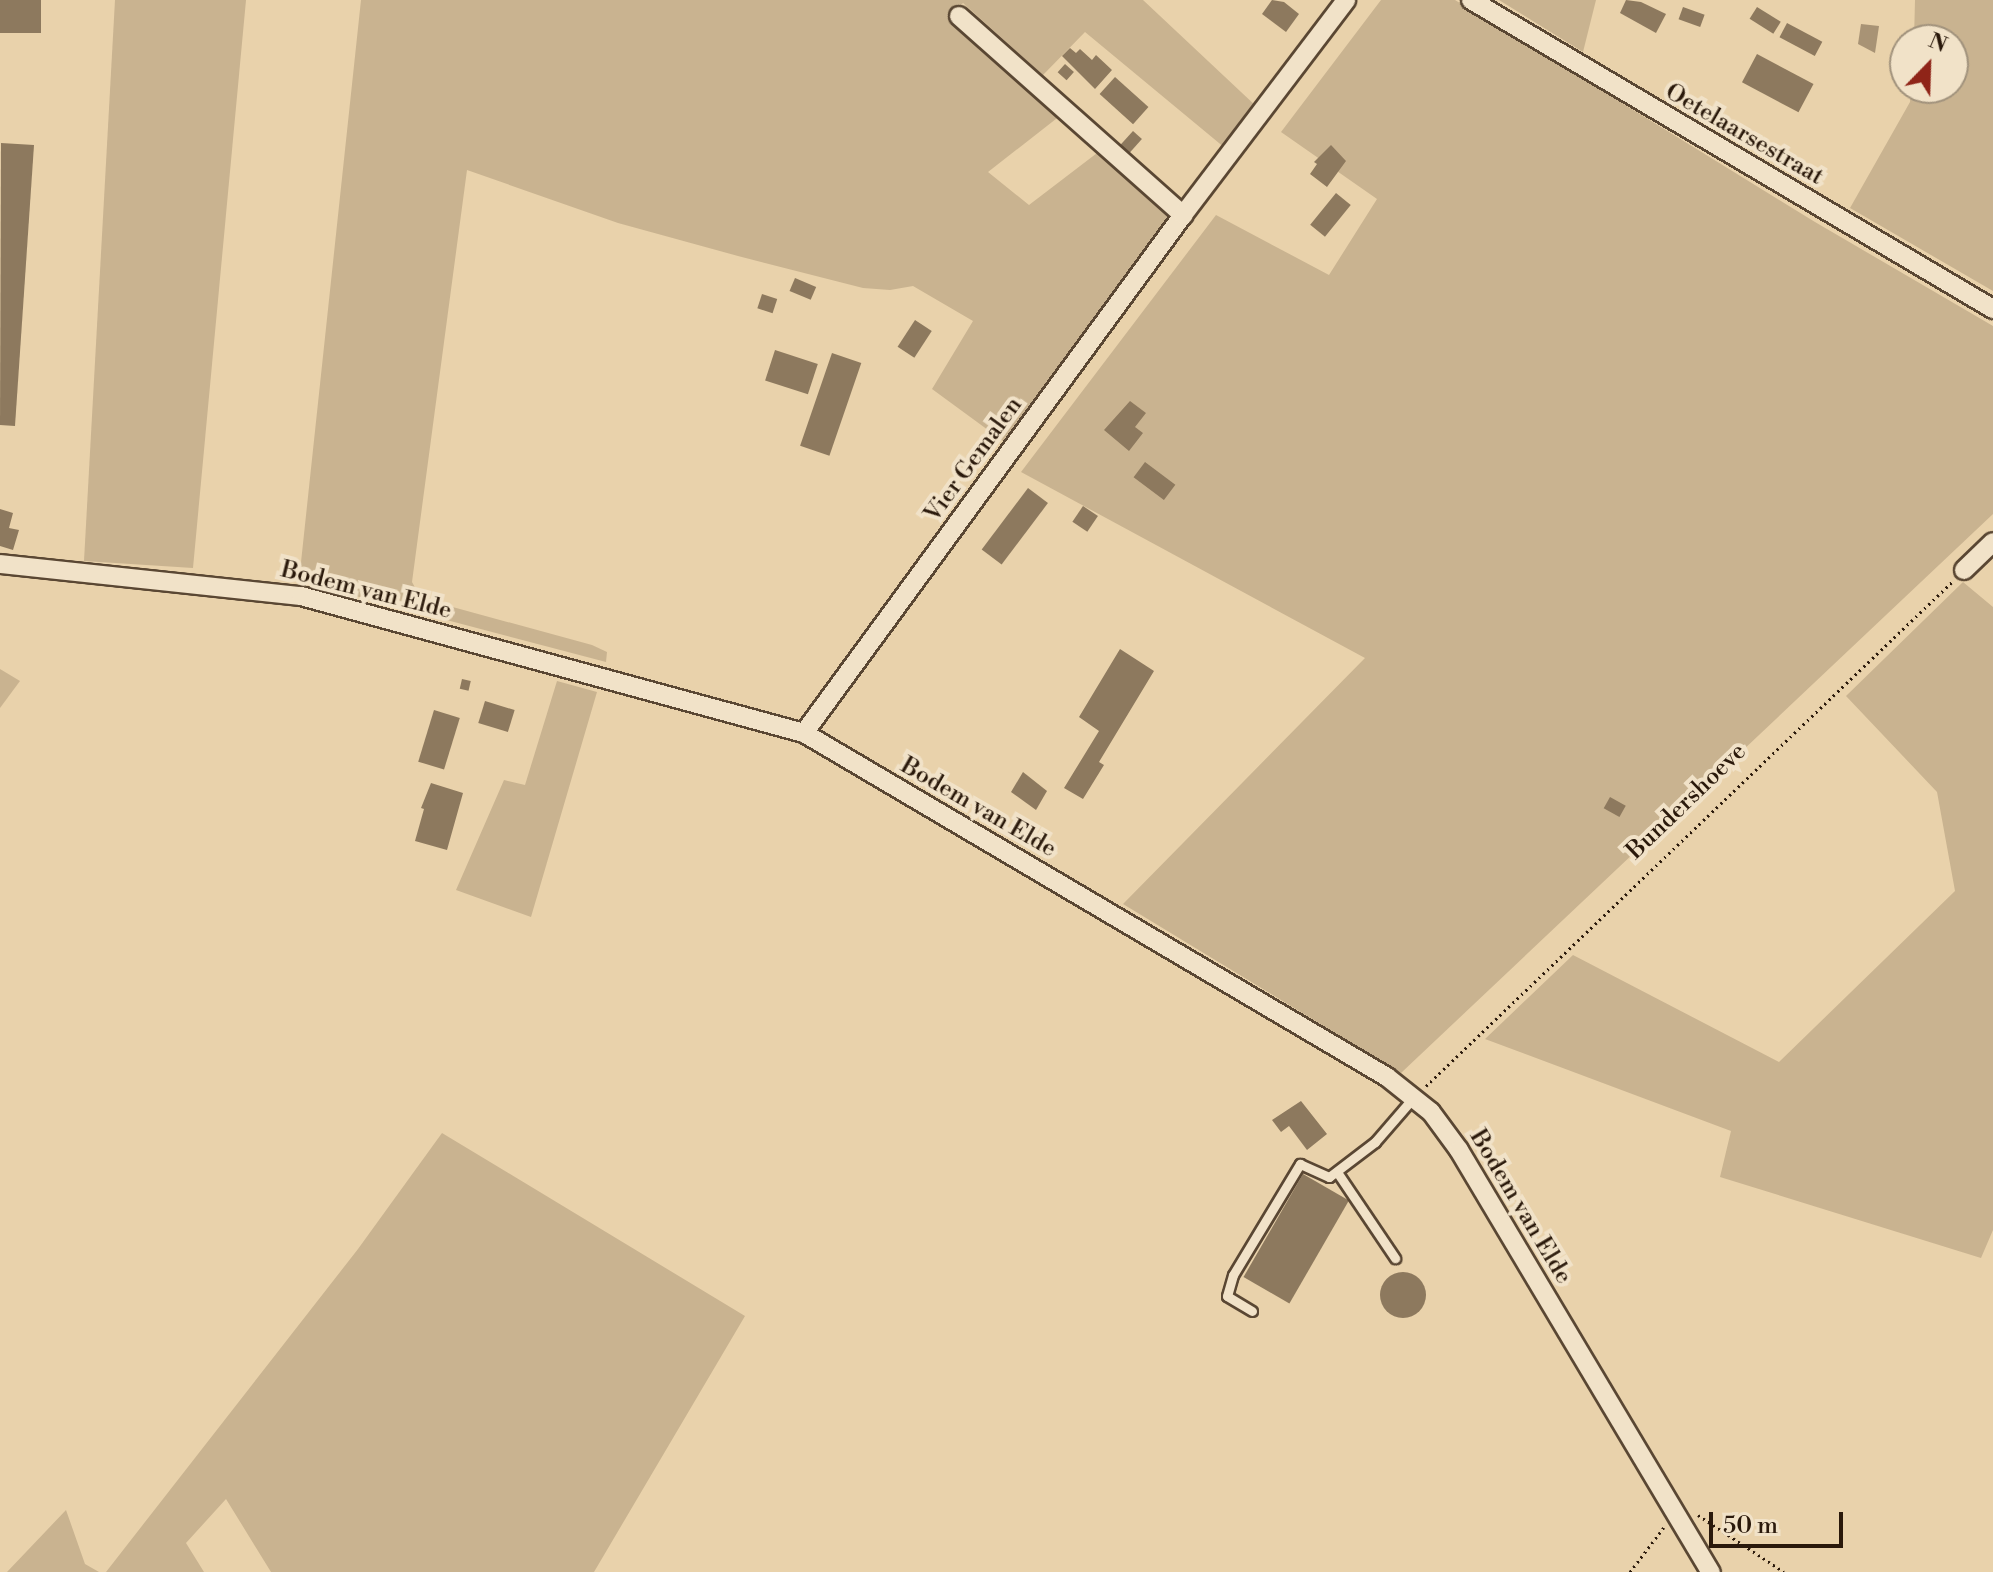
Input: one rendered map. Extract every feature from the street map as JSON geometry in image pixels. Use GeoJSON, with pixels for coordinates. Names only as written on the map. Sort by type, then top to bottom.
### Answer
{"type":"FeatureCollection","features":[{"type":"Feature","properties":{"kind":"street","name":"Vier Gemalen"},"geometry":{"type":"LineString","coordinates":[[804,733],[1183,215],[1346,0]]}},
{"type":"Feature","properties":{"kind":"street","name":"Oetelaarsestraat"},"geometry":{"type":"LineString","coordinates":[[1471,0],[1993,309]]}},
{"type":"Feature","properties":{"kind":"street"},"geometry":{"type":"LineString","coordinates":[[959,16],[1183,215]]}},
{"type":"Feature","properties":{"kind":"street"},"geometry":{"type":"LineString","coordinates":[[1964,570],[1993,542]]}},
{"type":"Feature","properties":{"kind":"street","name":"Bodem van Elde"},"geometry":{"type":"LineString","coordinates":[[0,564],[301,596],[804,733],[1387,1077],[1414,1096],[1431,1112],[1459,1150],[1711,1572]]}},
{"type":"Feature","properties":{"kind":"lane"},"geometry":{"type":"LineString","coordinates":[[1252,1311],[1227,1296],[1233,1275],[1300,1164],[1329,1177],[1375,1142],[1414,1096]]}},
{"type":"Feature","properties":{"kind":"lane"},"geometry":{"type":"LineString","coordinates":[[1337,1172],[1395,1258]]}},
{"type":"Feature","properties":{"kind":"path","name":"Bundershoeve"},"geometry":{"type":"LineString","coordinates":[[1414,1096],[1964,570]]}},
{"type":"Feature","properties":{"kind":"path"},"geometry":{"type":"LineString","coordinates":[[1630,1572],[1675,1511],[1694,1512],[1784,1572]]}},
{"type":"Feature","properties":{"kind":"shaded area"},"geometry":{"type":"Polygon","coordinates":[[[115,0],[246,0],[193,568],[84,561],[115,0]]]}},
{"type":"Feature","properties":{"kind":"shaded area"},"geometry":{"type":"Polygon","coordinates":[[[361,0],[1143,0],[1257,107],[1225,148],[1085,32],[1043,75],[963,3],[951,15],[1061,115],[988,172],[1029,205],[1101,150],[1173,214],[1003,441],[932,389],[973,321],[913,286],[890,290],[863,288],[738,256],[618,223],[467,170],[412,582],[418,593],[438,603],[592,645],[607,652],[606,662],[299,581],[361,0]]]}},
{"type":"Feature","properties":{"kind":"shaded area"},"geometry":{"type":"Polygon","coordinates":[[[1381,0],[1455,0],[1815,222],[1993,326],[1993,514],[1401,1073],[1123,904],[1365,658],[1021,472],[1216,215],[1329,275],[1377,199],[1281,132],[1381,0]]]}},
{"type":"Feature","properties":{"kind":"shaded area"},"geometry":{"type":"Polygon","coordinates":[[[1499,0],[1596,0],[1583,52],[1499,0]]]}},
{"type":"Feature","properties":{"kind":"shaded area"},"geometry":{"type":"Polygon","coordinates":[[[1915,0],[1993,0],[1993,291],[1850,208],[1909,104],[1969,104],[1969,24],[1914,24],[1915,0]]]}},
{"type":"Feature","properties":{"kind":"shaded area"},"geometry":{"type":"Polygon","coordinates":[[[1861,24],[1879,26],[1875,53],[1858,44],[1861,24]]]}},
{"type":"Feature","properties":{"kind":"shaded area"},"geometry":{"type":"Polygon","coordinates":[[[1963,582],[1993,607],[1993,1230],[1981,1258],[1720,1177],[1731,1131],[1485,1039],[1573,955],[1779,1062],[1955,891],[1937,792],[1846,696],[1963,582]]]}},
{"type":"Feature","properties":{"kind":"shaded area"},"geometry":{"type":"Polygon","coordinates":[[[0,669],[20,681],[0,708],[0,669]]]}},
{"type":"Feature","properties":{"kind":"shaded area"},"geometry":{"type":"Polygon","coordinates":[[[557,681],[597,692],[531,917],[456,890],[504,780],[525,785],[557,681]]]}},
{"type":"Feature","properties":{"kind":"shaded area"},"geometry":{"type":"Polygon","coordinates":[[[442,1133],[745,1316],[594,1572],[271,1572],[226,1499],[186,1543],[204,1572],[106,1572],[358,1249],[442,1133]]]}},
{"type":"Feature","properties":{"kind":"shaded area"},"geometry":{"type":"Polygon","coordinates":[[[66,1510],[85,1564],[99,1572],[7,1572],[66,1510]]]}},
{"type":"Feature","properties":{"kind":"building"},"geometry":{"type":"Polygon","coordinates":[[[0,0],[41,0],[41,33],[0,33],[0,0]]]}},
{"type":"Feature","properties":{"kind":"building"},"geometry":{"type":"Polygon","coordinates":[[[1272,0],[1284,2],[1299,14],[1286,32],[1262,14],[1272,0]]]}},
{"type":"Feature","properties":{"kind":"building"},"geometry":{"type":"Polygon","coordinates":[[[1626,0],[1641,2],[1666,14],[1656,33],[1620,13],[1626,0]]]}},
{"type":"Feature","properties":{"kind":"building"},"geometry":{"type":"Polygon","coordinates":[[[1683,7],[1705,15],[1700,27],[1679,19],[1683,7]]]}},
{"type":"Feature","properties":{"kind":"building"},"geometry":{"type":"Polygon","coordinates":[[[1757,7],[1781,22],[1773,34],[1750,19],[1757,7]]]}},
{"type":"Feature","properties":{"kind":"building"},"geometry":{"type":"Polygon","coordinates":[[[1787,23],[1822,42],[1815,56],[1779,37],[1787,23]]]}},
{"type":"Feature","properties":{"kind":"building"},"geometry":{"type":"Polygon","coordinates":[[[1070,48],[1076,53],[1080,49],[1092,60],[1096,55],[1112,70],[1095,89],[1062,56],[1070,48]]]}},
{"type":"Feature","properties":{"kind":"building"},"geometry":{"type":"Polygon","coordinates":[[[1757,54],[1814,84],[1798,112],[1742,82],[1757,54]]]}},
{"type":"Feature","properties":{"kind":"building"},"geometry":{"type":"Polygon","coordinates":[[[1065,64],[1074,72],[1067,80],[1058,72],[1065,64]]]}},
{"type":"Feature","properties":{"kind":"building"},"geometry":{"type":"Polygon","coordinates":[[[1115,77],[1148,107],[1133,124],[1100,94],[1115,77]]]}},
{"type":"Feature","properties":{"kind":"building"},"geometry":{"type":"Polygon","coordinates":[[[1133,131],[1142,139],[1127,155],[1118,147],[1133,131]]]}},
{"type":"Feature","properties":{"kind":"building"},"geometry":{"type":"Polygon","coordinates":[[[1,143],[34,145],[15,426],[0,425],[1,143]]]}},
{"type":"Feature","properties":{"kind":"building"},"geometry":{"type":"Polygon","coordinates":[[[1331,145],[1346,161],[1327,187],[1310,174],[1317,164],[1314,162],[1331,145]]]}},
{"type":"Feature","properties":{"kind":"building"},"geometry":{"type":"Polygon","coordinates":[[[1336,193],[1351,205],[1325,237],[1310,225],[1336,193]]]}},
{"type":"Feature","properties":{"kind":"building"},"geometry":{"type":"Polygon","coordinates":[[[795,278],[816,287],[811,300],[790,291],[795,278]]]}},
{"type":"Feature","properties":{"kind":"building"},"geometry":{"type":"Polygon","coordinates":[[[762,294],[777,299],[773,313],[757,308],[762,294]]]}},
{"type":"Feature","properties":{"kind":"building"},"geometry":{"type":"Polygon","coordinates":[[[915,320],[932,331],[914,358],[898,347],[915,320]]]}},
{"type":"Feature","properties":{"kind":"building"},"geometry":{"type":"Polygon","coordinates":[[[775,350],[818,364],[808,394],[765,380],[775,350]]]}},
{"type":"Feature","properties":{"kind":"building"},"geometry":{"type":"Polygon","coordinates":[[[832,353],[861,363],[829,456],[800,446],[832,353]]]}},
{"type":"Feature","properties":{"kind":"building"},"geometry":{"type":"Polygon","coordinates":[[[1130,401],[1146,413],[1135,427],[1143,433],[1129,451],[1104,430],[1130,401]]]}},
{"type":"Feature","properties":{"kind":"building"},"geometry":{"type":"Polygon","coordinates":[[[1145,462],[1175,485],[1164,500],[1134,477],[1145,462]]]}},
{"type":"Feature","properties":{"kind":"building"},"geometry":{"type":"Polygon","coordinates":[[[1028,488],[1048,503],[1002,565],[982,549],[1028,488]]]}},
{"type":"Feature","properties":{"kind":"building"},"geometry":{"type":"Polygon","coordinates":[[[1083,506],[1098,516],[1087,532],[1072,522],[1083,506]]]}},
{"type":"Feature","properties":{"kind":"building"},"geometry":{"type":"Polygon","coordinates":[[[0,509],[13,513],[9,528],[19,530],[13,550],[0,546],[0,509]]]}},
{"type":"Feature","properties":{"kind":"building"},"geometry":{"type":"Polygon","coordinates":[[[1120,649],[1154,671],[1099,762],[1104,765],[1083,799],[1064,788],[1099,731],[1079,717],[1120,649]]]}},
{"type":"Feature","properties":{"kind":"building"},"geometry":{"type":"Polygon","coordinates":[[[462,679],[471,681],[469,691],[460,689],[462,679]]]}},
{"type":"Feature","properties":{"kind":"building"},"geometry":{"type":"Polygon","coordinates":[[[485,701],[515,710],[508,732],[478,723],[485,701]]]}},
{"type":"Feature","properties":{"kind":"building"},"geometry":{"type":"Polygon","coordinates":[[[434,710],[460,718],[444,770],[418,762],[434,710]]]}},
{"type":"Feature","properties":{"kind":"building"},"geometry":{"type":"Polygon","coordinates":[[[1023,772],[1047,791],[1036,810],[1011,792],[1023,772]]]}},
{"type":"Feature","properties":{"kind":"building"},"geometry":{"type":"Polygon","coordinates":[[[431,783],[463,793],[447,850],[415,841],[424,809],[421,808],[431,783]]]}},
{"type":"Feature","properties":{"kind":"building"},"geometry":{"type":"Polygon","coordinates":[[[1610,797],[1626,806],[1619,817],[1604,808],[1610,797]]]}},
{"type":"Feature","properties":{"kind":"building"},"geometry":{"type":"Polygon","coordinates":[[[1301,1101],[1327,1134],[1307,1150],[1289,1126],[1281,1132],[1272,1120],[1301,1101]]]}},
{"type":"Feature","properties":{"kind":"building"},"geometry":{"type":"Polygon","coordinates":[[[1303,1174],[1349,1200],[1289,1304],[1244,1277],[1303,1174]]]}},
{"type":"Feature","properties":{"kind":"building"},"geometry":{"type":"Polygon","coordinates":[[[1403,1272],[1420,1278],[1426,1295],[1420,1312],[1403,1318],[1386,1312],[1380,1295],[1386,1278],[1403,1272]]]}}]}
